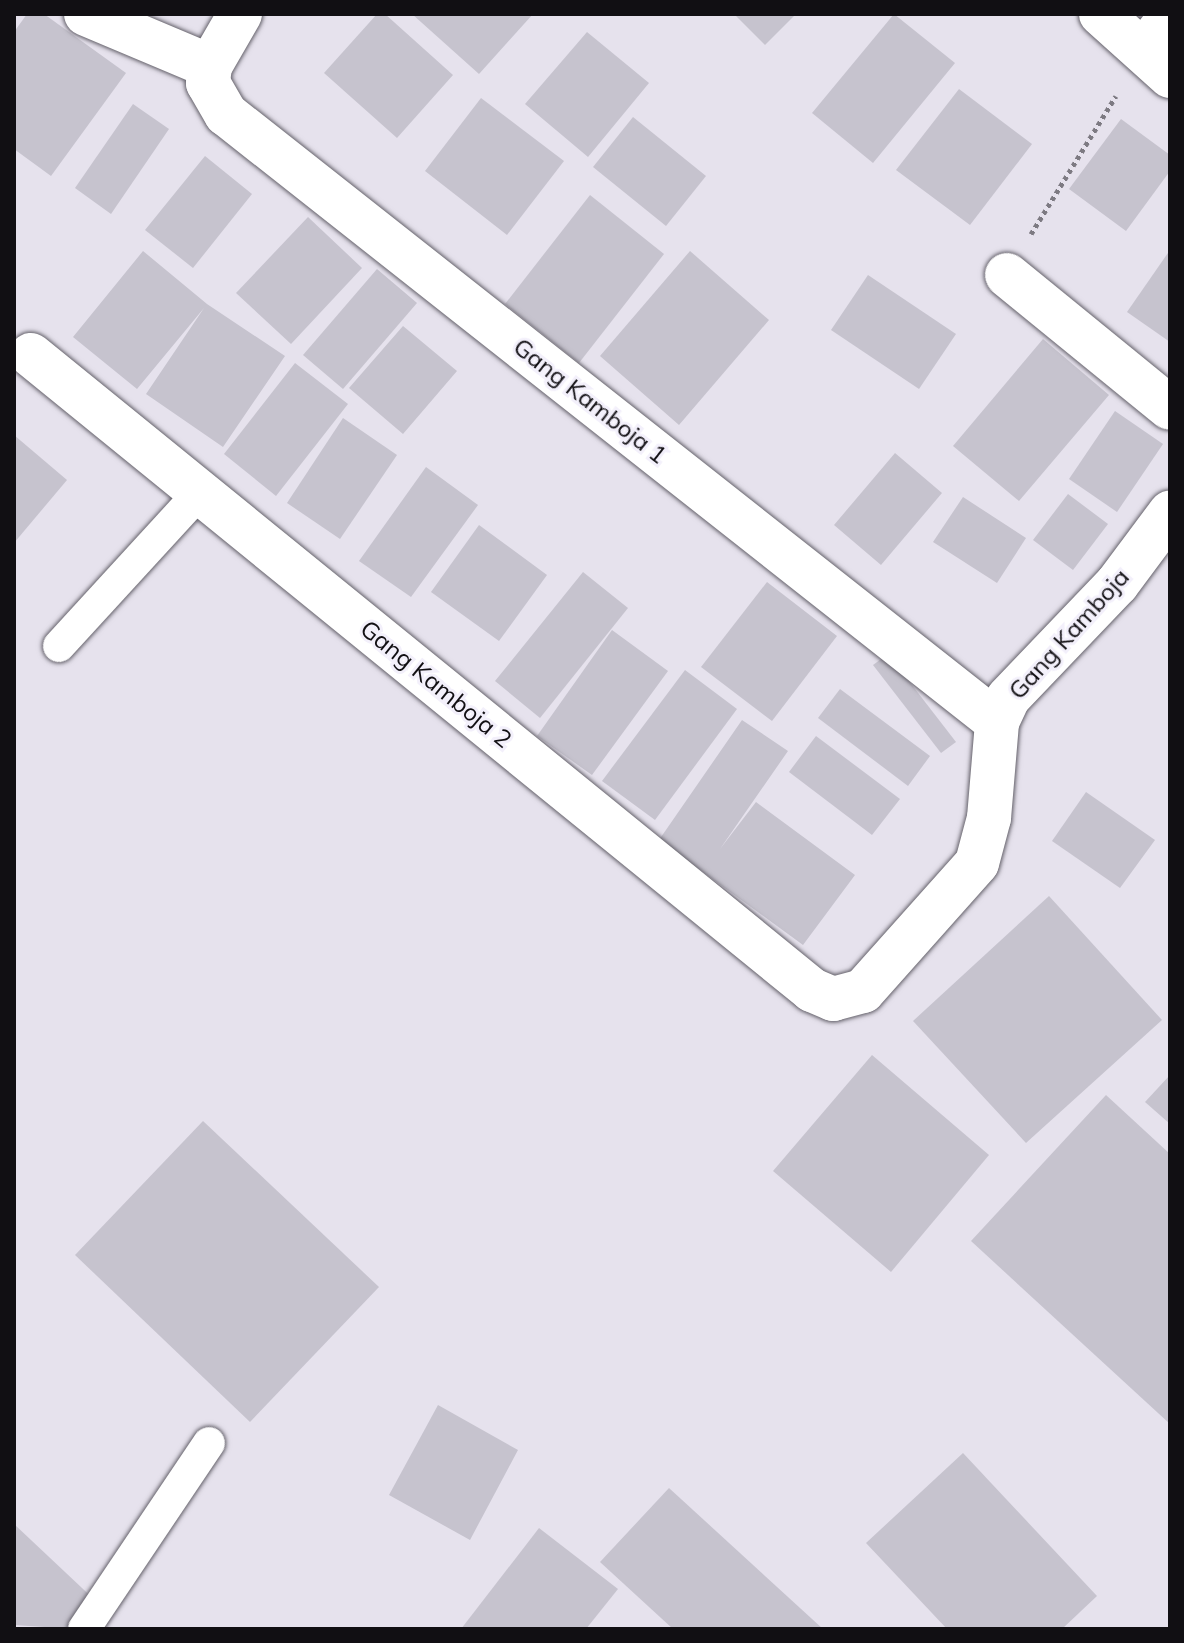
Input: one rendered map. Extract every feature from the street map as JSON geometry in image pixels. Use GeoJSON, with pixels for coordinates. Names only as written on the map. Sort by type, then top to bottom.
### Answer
{"type":"FeatureCollection","features":[{"type":"Feature","properties":{"kind":"street"},"geometry":{"type":"LineString","coordinates":[[86,14],[210,66],[240,14]]}},
{"type":"Feature","properties":{"kind":"street"},"geometry":{"type":"LineString","coordinates":[[1133,43],[1170,17]]}},
{"type":"Feature","properties":{"kind":"street","name":"Gang Kamboja 1"},"geometry":{"type":"LineString","coordinates":[[210,66],[213,99],[226,114],[997,722]]}},
{"type":"Feature","properties":{"kind":"street"},"geometry":{"type":"LineString","coordinates":[[1007,275],[1170,408]]}},
{"type":"Feature","properties":{"kind":"street","name":"Gang Kamboja 2"},"geometry":{"type":"LineString","coordinates":[[31,355],[812,990],[848,999]]}},
{"type":"Feature","properties":{"kind":"street","name":"Gang Kamboja"},"geometry":{"type":"LineString","coordinates":[[848,999],[863,991],[977,863],[989,818],[997,722],[1028,674],[1117,584],[1170,513]]}},
{"type":"Feature","properties":{"kind":"lane"},"geometry":{"type":"LineString","coordinates":[[59,646],[200,492]]}},
{"type":"Feature","properties":{"kind":"lane"},"geometry":{"type":"LineString","coordinates":[[84,1629],[209,1443]]}},
{"type":"Feature","properties":{"kind":"path"},"geometry":{"type":"LineString","coordinates":[[1007,275],[1133,43]]}},
{"type":"Feature","properties":{"kind":"building"},"geometry":{"type":"Polygon","coordinates":[[[27,14],[44,14],[126,73],[51,176],[14,149],[14,32],[27,14]]]}},
{"type":"Feature","properties":{"kind":"building"},"geometry":{"type":"Polygon","coordinates":[[[377,14],[385,14],[453,75],[397,138],[324,73],[377,14]]]}},
{"type":"Feature","properties":{"kind":"building"},"geometry":{"type":"Polygon","coordinates":[[[412,14],[533,14],[479,74],[412,14]]]}},
{"type":"Feature","properties":{"kind":"building"},"geometry":{"type":"Polygon","coordinates":[[[734,14],[796,14],[765,45],[734,14]]]}},
{"type":"Feature","properties":{"kind":"building"},"geometry":{"type":"Polygon","coordinates":[[[894,14],[955,63],[873,163],[812,113],[894,14]]]}},
{"type":"Feature","properties":{"kind":"building"},"geometry":{"type":"Polygon","coordinates":[[[587,32],[649,83],[588,157],[525,104],[587,32]]]}},
{"type":"Feature","properties":{"kind":"building"},"geometry":{"type":"Polygon","coordinates":[[[959,89],[1032,144],[970,225],[896,170],[959,89]]]}},
{"type":"Feature","properties":{"kind":"building"},"geometry":{"type":"Polygon","coordinates":[[[481,98],[564,161],[507,235],[425,171],[481,98]]]}},
{"type":"Feature","properties":{"kind":"building"},"geometry":{"type":"Polygon","coordinates":[[[133,104],[169,129],[111,214],[75,188],[133,104]]]}},
{"type":"Feature","properties":{"kind":"building"},"geometry":{"type":"Polygon","coordinates":[[[633,117],[706,176],[666,226],[593,167],[633,117]]]}},
{"type":"Feature","properties":{"kind":"building"},"geometry":{"type":"Polygon","coordinates":[[[1121,119],[1170,155],[1170,171],[1126,231],[1069,189],[1121,119]]]}},
{"type":"Feature","properties":{"kind":"building"},"geometry":{"type":"Polygon","coordinates":[[[205,156],[252,194],[193,268],[145,230],[205,156]]]}},
{"type":"Feature","properties":{"kind":"building"},"geometry":{"type":"Polygon","coordinates":[[[590,195],[664,254],[579,363],[505,304],[590,195]]]}},
{"type":"Feature","properties":{"kind":"building"},"geometry":{"type":"Polygon","coordinates":[[[308,217],[362,268],[291,344],[236,293],[308,217]]]}},
{"type":"Feature","properties":{"kind":"building"},"geometry":{"type":"Polygon","coordinates":[[[1170,250],[1170,342],[1127,312],[1170,250]]]}},
{"type":"Feature","properties":{"kind":"building"},"geometry":{"type":"Polygon","coordinates":[[[143,251],[207,304],[285,356],[223,447],[146,394],[204,308],[137,389],[73,337],[143,251]]]}},
{"type":"Feature","properties":{"kind":"building"},"geometry":{"type":"Polygon","coordinates":[[[690,251],[769,320],[679,425],[600,356],[690,251]]]}},
{"type":"Feature","properties":{"kind":"building"},"geometry":{"type":"Polygon","coordinates":[[[377,269],[417,303],[343,389],[303,355],[377,269]]]}},
{"type":"Feature","properties":{"kind":"building"},"geometry":{"type":"Polygon","coordinates":[[[868,275],[956,334],[919,389],[831,330],[868,275]]]}},
{"type":"Feature","properties":{"kind":"building"},"geometry":{"type":"Polygon","coordinates":[[[403,326],[457,371],[403,434],[349,388],[403,326]]]}},
{"type":"Feature","properties":{"kind":"building"},"geometry":{"type":"Polygon","coordinates":[[[1043,339],[1109,395],[1019,501],[953,446],[1043,339]]]}},
{"type":"Feature","properties":{"kind":"building"},"geometry":{"type":"Polygon","coordinates":[[[295,363],[348,404],[276,496],[224,454],[295,363]]]}},
{"type":"Feature","properties":{"kind":"building"},"geometry":{"type":"Polygon","coordinates":[[[1115,411],[1163,444],[1117,512],[1069,479],[1115,411]]]}},
{"type":"Feature","properties":{"kind":"building"},"geometry":{"type":"Polygon","coordinates":[[[343,418],[397,455],[340,539],[287,503],[343,418]]]}},
{"type":"Feature","properties":{"kind":"building"},"geometry":{"type":"Polygon","coordinates":[[[14,435],[67,480],[14,543],[14,435]]]}},
{"type":"Feature","properties":{"kind":"building"},"geometry":{"type":"Polygon","coordinates":[[[895,453],[942,493],[881,565],[834,525],[895,453]]]}},
{"type":"Feature","properties":{"kind":"building"},"geometry":{"type":"Polygon","coordinates":[[[426,467],[478,505],[411,597],[359,561],[426,467]]]}},
{"type":"Feature","properties":{"kind":"building"},"geometry":{"type":"Polygon","coordinates":[[[1068,494],[1108,524],[1073,570],[1033,540],[1068,494]]]}},
{"type":"Feature","properties":{"kind":"building"},"geometry":{"type":"Polygon","coordinates":[[[963,497],[1026,538],[997,583],[933,542],[963,497]]]}},
{"type":"Feature","properties":{"kind":"building"},"geometry":{"type":"Polygon","coordinates":[[[479,525],[547,575],[499,641],[431,592],[479,525]]]}},
{"type":"Feature","properties":{"kind":"building"},"geometry":{"type":"Polygon","coordinates":[[[583,572],[628,608],[540,718],[495,681],[583,572]]]}},
{"type":"Feature","properties":{"kind":"building"},"geometry":{"type":"Polygon","coordinates":[[[767,582],[837,636],[772,721],[701,667],[767,582]]]}},
{"type":"Feature","properties":{"kind":"building"},"geometry":{"type":"Polygon","coordinates":[[[612,630],[668,671],[592,775],[537,736],[612,630]]]}},
{"type":"Feature","properties":{"kind":"building"},"geometry":{"type":"Polygon","coordinates":[[[888,654],[956,742],[941,753],[873,665],[888,654]]]}},
{"type":"Feature","properties":{"kind":"building"},"geometry":{"type":"Polygon","coordinates":[[[685,670],[737,709],[655,820],[602,781],[685,670]]]}},
{"type":"Feature","properties":{"kind":"building"},"geometry":{"type":"Polygon","coordinates":[[[840,689],[930,756],[908,786],[818,718],[840,689]]]}},
{"type":"Feature","properties":{"kind":"building"},"geometry":{"type":"Polygon","coordinates":[[[742,720],[788,751],[720,849],[756,802],[855,875],[803,945],[659,840],[742,720]]]}},
{"type":"Feature","properties":{"kind":"building"},"geometry":{"type":"Polygon","coordinates":[[[816,736],[900,799],[872,835],[789,772],[816,736]]]}},
{"type":"Feature","properties":{"kind":"building"},"geometry":{"type":"Polygon","coordinates":[[[1086,792],[1155,840],[1120,888],[1052,841],[1086,792]]]}},
{"type":"Feature","properties":{"kind":"building"},"geometry":{"type":"Polygon","coordinates":[[[1049,896],[1162,1020],[1026,1143],[913,1021],[1049,896]]]}},
{"type":"Feature","properties":{"kind":"building"},"geometry":{"type":"Polygon","coordinates":[[[872,1055],[989,1155],[891,1272],[773,1171],[872,1055]]]}},
{"type":"Feature","properties":{"kind":"building"},"geometry":{"type":"Polygon","coordinates":[[[1170,1075],[1170,1124],[1145,1102],[1170,1075]]]}},
{"type":"Feature","properties":{"kind":"building"},"geometry":{"type":"Polygon","coordinates":[[[1106,1095],[1170,1154],[1170,1424],[971,1241],[1106,1095]]]}},
{"type":"Feature","properties":{"kind":"building"},"geometry":{"type":"Polygon","coordinates":[[[203,1121],[379,1287],[250,1422],[75,1255],[203,1121]]]}},
{"type":"Feature","properties":{"kind":"building"},"geometry":{"type":"Polygon","coordinates":[[[438,1405],[518,1450],[470,1540],[389,1495],[438,1405]]]}},
{"type":"Feature","properties":{"kind":"building"},"geometry":{"type":"Polygon","coordinates":[[[963,1453],[1097,1596],[1062,1629],[947,1629],[866,1543],[963,1453]]]}},
{"type":"Feature","properties":{"kind":"building"},"geometry":{"type":"Polygon","coordinates":[[[669,1488],[823,1629],[673,1629],[600,1562],[669,1488]]]}},
{"type":"Feature","properties":{"kind":"building"},"geometry":{"type":"Polygon","coordinates":[[[14,1524],[99,1604],[75,1629],[14,1625],[14,1524]]]}},
{"type":"Feature","properties":{"kind":"building"},"geometry":{"type":"Polygon","coordinates":[[[539,1528],[618,1589],[586,1629],[461,1629],[539,1528]]]}}]}
